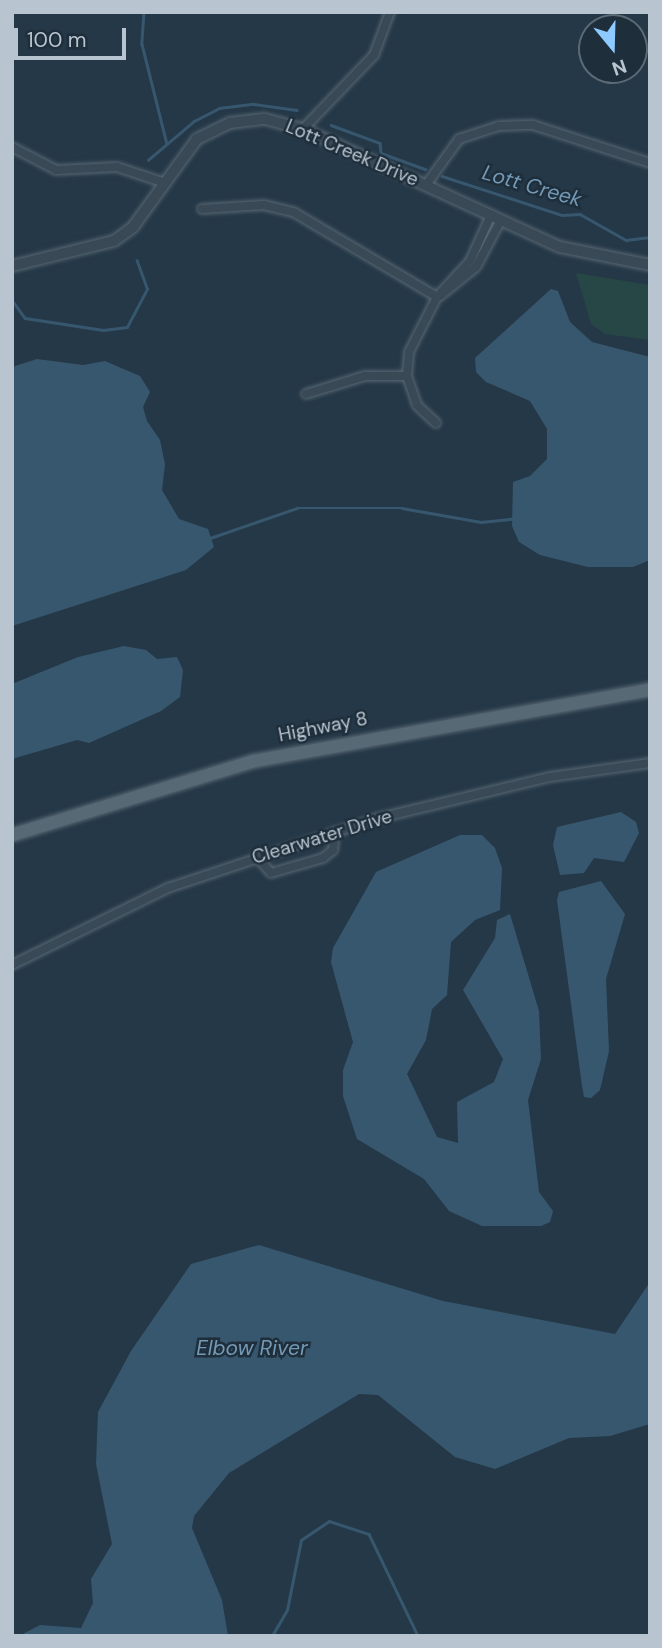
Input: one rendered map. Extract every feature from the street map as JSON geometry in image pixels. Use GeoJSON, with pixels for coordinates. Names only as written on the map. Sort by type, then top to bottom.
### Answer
{"type":"FeatureCollection","features":[{"type":"Feature","properties":{"kind":"main road","name":"Highway 8"},"geometry":{"type":"LineString","coordinates":[[12,835],[254,761],[650,690]]}},
{"type":"Feature","properties":{"kind":"street"},"geometry":{"type":"LineString","coordinates":[[303,129],[374,55],[390,12]]}},
{"type":"Feature","properties":{"kind":"street","name":"Lott Creek Drive"},"geometry":{"type":"LineString","coordinates":[[12,266],[114,242],[140,218],[186,150],[214,129],[265,119],[303,129],[586,255],[650,265]]}},
{"type":"Feature","properties":{"kind":"street"},"geometry":{"type":"LineString","coordinates":[[426,185],[459,139],[499,126],[533,125],[650,163]]}},
{"type":"Feature","properties":{"kind":"street"},"geometry":{"type":"LineString","coordinates":[[12,147],[56,170],[117,167],[162,183]]}},
{"type":"Feature","properties":{"kind":"street"},"geometry":{"type":"LineString","coordinates":[[202,209],[264,205],[295,213],[437,297]]}},
{"type":"Feature","properties":{"kind":"street"},"geometry":{"type":"LineString","coordinates":[[436,424],[417,405],[407,376],[413,339],[437,297],[476,267],[496,217]]}},
{"type":"Feature","properties":{"kind":"street"},"geometry":{"type":"LineString","coordinates":[[306,394],[365,376],[407,376]]}},
{"type":"Feature","properties":{"kind":"street","name":"Clearwater Drive"},"geometry":{"type":"LineString","coordinates":[[12,965],[155,893],[335,832],[539,779],[650,762]]}},
{"type":"Feature","properties":{"kind":"street"},"geometry":{"type":"LineString","coordinates":[[257,857],[271,873],[323,858],[333,850],[335,832]]}},
{"type":"Feature","properties":{"kind":"green space"},"geometry":{"type":"Polygon","coordinates":[[[576,273],[650,285],[650,340],[605,334],[591,324],[576,273]]]}},
{"type":"Feature","properties":{"kind":"water"},"geometry":{"type":"Polygon","coordinates":[[[551,289],[558,291],[570,322],[592,342],[650,357],[650,560],[633,567],[588,567],[540,555],[519,542],[512,526],[513,482],[530,476],[547,459],[547,429],[530,401],[486,382],[476,372],[475,358],[551,289]]]}},
{"type":"Feature","properties":{"kind":"water"},"geometry":{"type":"Polygon","coordinates":[[[37,359],[83,365],[105,361],[140,376],[150,392],[143,407],[147,421],[160,440],[165,464],[162,490],[179,519],[208,529],[214,547],[186,570],[12,626],[12,367],[37,359]]]}},
{"type":"Feature","properties":{"kind":"water"},"geometry":{"type":"Polygon","coordinates":[[[124,646],[146,650],[157,659],[177,657],[183,670],[180,697],[161,711],[89,743],[77,740],[12,759],[12,684],[78,657],[124,646]]]}},
{"type":"Feature","properties":{"kind":"water"},"geometry":{"type":"Polygon","coordinates":[[[621,812],[636,822],[639,833],[624,862],[594,858],[584,873],[560,875],[553,845],[557,827],[621,812]]]}},
{"type":"Feature","properties":{"kind":"water"},"geometry":{"type":"Polygon","coordinates":[[[460,835],[482,835],[495,848],[502,868],[500,910],[475,920],[451,942],[447,995],[432,1009],[426,1040],[407,1074],[437,1137],[458,1143],[457,1102],[494,1082],[503,1059],[463,990],[495,938],[497,920],[510,914],[539,1011],[541,1059],[528,1100],[539,1192],[553,1211],[550,1222],[541,1226],[482,1226],[449,1211],[424,1179],[357,1139],[343,1096],[343,1070],[353,1042],[331,962],[333,948],[376,872],[460,835]]]}},
{"type":"Feature","properties":{"kind":"water"},"geometry":{"type":"Polygon","coordinates":[[[601,881],[625,914],[606,979],[609,1051],[600,1090],[591,1098],[584,1097],[582,1086],[557,900],[559,892],[601,881]]]}},
{"type":"Feature","properties":{"kind":"water","name":"Elbow River"},"geometry":{"type":"Polygon","coordinates":[[[259,1245],[443,1301],[615,1334],[650,1282],[650,1424],[610,1436],[569,1438],[495,1469],[455,1457],[378,1395],[359,1394],[229,1473],[194,1516],[192,1528],[222,1600],[228,1636],[19,1636],[40,1625],[81,1628],[93,1603],[91,1579],[112,1544],[96,1464],[98,1412],[131,1351],[191,1264],[259,1245]]]}},
{"type":"Feature","properties":{"kind":"waterway"},"geometry":{"type":"LineString","coordinates":[[144,12],[142,44],[167,144]]}},
{"type":"Feature","properties":{"kind":"waterway"},"geometry":{"type":"LineString","coordinates":[[148,160],[194,121],[219,108],[253,104],[297,110]]}},
{"type":"Feature","properties":{"kind":"waterway","name":"Lott Creek"},"geometry":{"type":"LineString","coordinates":[[331,125],[380,143],[381,153],[425,169]]}},
{"type":"Feature","properties":{"kind":"waterway","name":"Lott Creek"},"geometry":{"type":"LineString","coordinates":[[442,176],[562,215],[580,214],[626,240],[650,237]]}},
{"type":"Feature","properties":{"kind":"waterway","name":"Lott Creek"},"geometry":{"type":"LineString","coordinates":[[12,300],[25,318],[103,330],[127,327],[147,289],[137,261]]}},
{"type":"Feature","properties":{"kind":"waterway"},"geometry":{"type":"LineString","coordinates":[[210,538],[297,508],[402,508],[481,522],[511,519]]}},
{"type":"Feature","properties":{"kind":"waterway"},"geometry":{"type":"LineString","coordinates":[[272,1636],[287,1610],[301,1540],[329,1521],[369,1534],[418,1636]]}}]}
